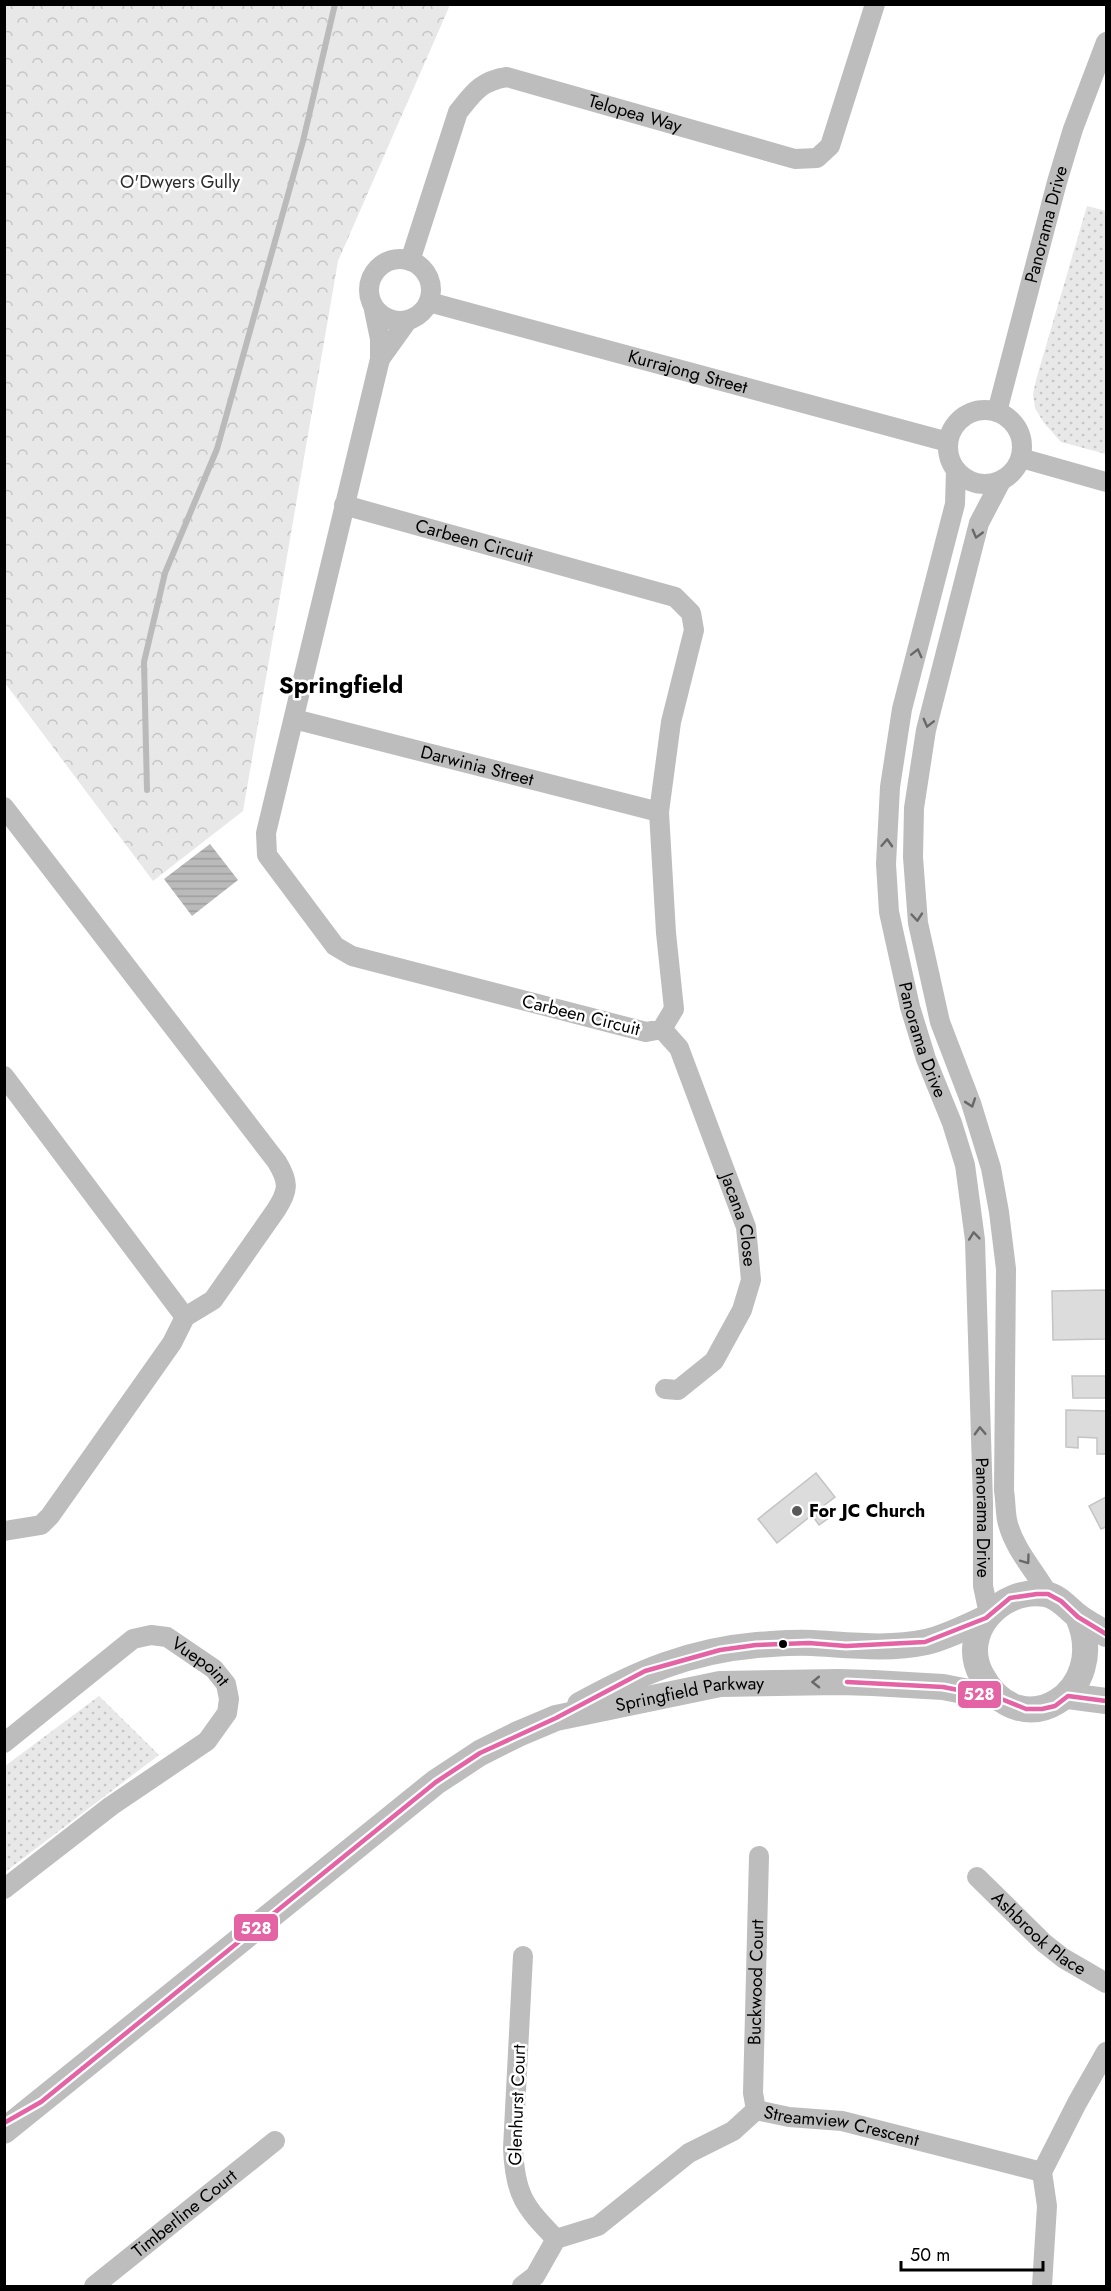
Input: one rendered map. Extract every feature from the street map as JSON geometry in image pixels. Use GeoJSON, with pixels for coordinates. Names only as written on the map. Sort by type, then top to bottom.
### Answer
{"type":"FeatureCollection","features":[{"type":"Feature","properties":{"kind":"main road"},"geometry":{"type":"LineString","coordinates":[[556,1718],[615,1685],[645,1671],[679,1660],[720,1650],[756,1645],[809,1643],[846,1646],[925,1642],[947,1635],[987,1616],[1010,1598],[1022,1595],[1048,1594],[1078,1617],[1107,1634]]}},
{"type":"Feature","properties":{"kind":"main road"},"geometry":{"type":"LineString","coordinates":[[987,1616],[980,1630],[977,1662],[980,1673],[988,1687],[999,1698],[1026,1709],[1054,1706],[1081,1685],[1091,1655],[1088,1632],[1078,1617]]}},
{"type":"Feature","properties":{"kind":"main road","name":"Springfield Parkway"},"geometry":{"type":"LineString","coordinates":[[4,2131],[436,1782],[480,1754],[518,1734],[556,1718],[720,1684],[873,1683],[943,1688],[999,1698]]}},
{"type":"Feature","properties":{"kind":"main road"},"geometry":{"type":"LineString","coordinates":[[1068,1696],[1107,1701]]}},
{"type":"Feature","properties":{"kind":"main road","name":"Springfield Parkway"},"geometry":{"type":"LineString","coordinates":[[4,2122],[41,2102]]}},
{"type":"Feature","properties":{"kind":"street","name":"Telopea Way"},"geometry":{"type":"LineString","coordinates":[[410,261],[458,112],[472,93],[490,80],[507,77],[795,159],[817,158],[830,146],[875,4]]}},
{"type":"Feature","properties":{"kind":"street","name":"Panorama Drive"},"geometry":{"type":"LineString","coordinates":[[997,412],[1057,182],[1073,129],[1107,42]]}},
{"type":"Feature","properties":{"kind":"street"},"geometry":{"type":"LineString","coordinates":[[399,259],[410,261],[426,273],[430,282],[429,302],[417,317],[408,320],[388,319],[373,305],[370,285],[373,274],[389,261],[399,259]]}},
{"type":"Feature","properties":{"kind":"street","name":"Kurrajong Street"},"geometry":{"type":"LineString","coordinates":[[429,302],[948,442]]}},
{"type":"Feature","properties":{"kind":"street","name":"Carbeen Circuit"},"geometry":{"type":"LineString","coordinates":[[344,505],[675,597],[691,613],[694,630],[671,722],[659,812],[666,933],[674,1009],[662,1029],[646,1032],[352,956],[335,946],[267,855],[266,833],[344,505],[380,359],[380,339],[373,305]]}},
{"type":"Feature","properties":{"kind":"street","name":"Carbeen Circuit"},"geometry":{"type":"LineString","coordinates":[[380,359],[408,320]]}},
{"type":"Feature","properties":{"kind":"street"},"geometry":{"type":"LineString","coordinates":[[987,410],[1007,417],[1016,426],[1023,447],[1017,468],[1001,481],[989,484],[976,483],[965,478],[956,470],[951,461],[948,442],[952,432],[966,416],[987,410]]}},
{"type":"Feature","properties":{"kind":"street"},"geometry":{"type":"LineString","coordinates":[[1021,458],[1107,482]]}},
{"type":"Feature","properties":{"kind":"street","name":"Panorama Drive"},"geometry":{"type":"LineString","coordinates":[[956,470],[955,504],[902,709],[890,786],[886,864],[889,912],[909,1007],[965,1165],[974,1229],[983,1503],[983,1586],[987,1616]]}},
{"type":"Feature","properties":{"kind":"street","name":"Panorama Drive"},"geometry":{"type":"LineString","coordinates":[[1001,481],[980,523],[926,730],[914,808],[913,857],[918,923],[940,1022],[971,1103],[991,1168],[999,1212],[1006,1269],[1004,1491],[1008,1524],[1019,1549],[1048,1594]]}},
{"type":"Feature","properties":{"kind":"street","name":"Darwinia Street"},"geometry":{"type":"LineString","coordinates":[[294,719],[659,812]]}},
{"type":"Feature","properties":{"kind":"street"},"geometry":{"type":"LineString","coordinates":[[4,807],[277,1162],[286,1177],[285,1195],[213,1300],[185,1317],[172,1343],[50,1516],[41,1525],[4,1531]]}},
{"type":"Feature","properties":{"kind":"street","name":"Jacana Close"},"geometry":{"type":"LineString","coordinates":[[662,1029],[679,1048],[746,1227],[751,1280],[742,1311],[714,1360],[678,1390],[665,1389]]}},
{"type":"Feature","properties":{"kind":"street"},"geometry":{"type":"LineString","coordinates":[[4,1076],[185,1317]]}},
{"type":"Feature","properties":{"kind":"street","name":"Vuepoint"},"geometry":{"type":"LineString","coordinates":[[4,1743],[133,1639],[151,1635],[167,1637],[214,1669],[226,1684],[229,1699],[227,1713],[207,1741],[111,1806],[4,1889]]}},
{"type":"Feature","properties":{"kind":"street","name":"Buckwood Court"},"geometry":{"type":"LineString","coordinates":[[756,2110],[753,2093],[759,1856]]}},
{"type":"Feature","properties":{"kind":"street","name":"Ashbrook Place"},"geometry":{"type":"LineString","coordinates":[[977,1877],[1044,1943],[1063,1958],[1107,1983]]}},
{"type":"Feature","properties":{"kind":"street","name":"Glenhurst Court"},"geometry":{"type":"LineString","coordinates":[[523,1956],[513,2148],[514,2172],[522,2199],[556,2239]]}},
{"type":"Feature","properties":{"kind":"street"},"geometry":{"type":"LineString","coordinates":[[1042,2286],[1047,2206],[1042,2172],[1062,2138],[1077,2103],[1107,2052]]}},
{"type":"Feature","properties":{"kind":"street","name":"Streamview Crescent"},"geometry":{"type":"LineString","coordinates":[[556,2239],[598,2226],[689,2153],[733,2131],[756,2110],[789,2117],[842,2121],[1042,2172]]}},
{"type":"Feature","properties":{"kind":"street","name":"Timberline Court"},"geometry":{"type":"LineString","coordinates":[[94,2286],[275,2140]]}},
{"type":"Feature","properties":{"kind":"street"},"geometry":{"type":"LineString","coordinates":[[522,2286],[535,2276],[556,2239]]}},
{"type":"Feature","properties":{"kind":"green space","name":"O'Dwyers Gully"},"geometry":{"type":"Polygon","coordinates":[[[5,4],[450,5],[338,261],[243,811],[153,881],[5,683],[5,4]]]}},
{"type":"Feature","properties":{"kind":"green space"},"geometry":{"type":"Polygon","coordinates":[[[1087,206],[1106,211],[1106,454],[1061,442],[1044,423],[1035,408],[1033,394],[1087,206]]]}},
{"type":"Feature","properties":{"kind":"green space"},"geometry":{"type":"Polygon","coordinates":[[[99,1696],[159,1755],[5,1872],[5,1766],[99,1696]]]}},
{"type":"Feature","properties":{"kind":"shaded area"},"geometry":{"type":"Polygon","coordinates":[[[210,844],[238,880],[192,916],[164,879],[210,844]]]}},
{"type":"Feature","properties":{"kind":"building"},"geometry":{"type":"Polygon","coordinates":[[[1106,1290],[1106,1339],[1053,1340],[1052,1291],[1106,1290]]]}},
{"type":"Feature","properties":{"kind":"building"},"geometry":{"type":"Polygon","coordinates":[[[1072,1376],[1106,1376],[1106,1398],[1073,1398],[1072,1376]]]}},
{"type":"Feature","properties":{"kind":"building"},"geometry":{"type":"Polygon","coordinates":[[[1066,1410],[1106,1411],[1106,1454],[1097,1454],[1097,1438],[1078,1437],[1078,1448],[1066,1447],[1066,1410]]]}},
{"type":"Feature","properties":{"kind":"building","name":"For JC Church"},"geometry":{"type":"Polygon","coordinates":[[[816,1473],[835,1497],[822,1507],[830,1517],[819,1525],[812,1515],[777,1543],[758,1519],[816,1473]]]}},
{"type":"Feature","properties":{"kind":"building"},"geometry":{"type":"Polygon","coordinates":[[[1106,1497],[1106,1527],[1101,1529],[1089,1506],[1106,1497]]]}},
{"type":"Feature","properties":{"kind":"waterway"},"geometry":{"type":"LineString","coordinates":[[147,790],[144,662],[165,573],[217,449],[303,141],[335,4]]}},
{"type":"Feature","properties":{"kind":"transit line","name":"528"},"geometry":{"type":"LineString","coordinates":[[4,2123],[41,2102],[436,1782],[480,1753],[556,1718],[645,1671],[720,1650],[756,1645],[809,1643],[846,1646],[925,1642],[986,1618],[1010,1598],[1037,1594],[1048,1594],[1061,1601],[1078,1617],[1106,1634]]}},
{"type":"Feature","properties":{"kind":"transit line","name":"528"},"geometry":{"type":"LineString","coordinates":[[847,1682],[943,1687],[999,1698],[1026,1709],[1055,1706],[1068,1696],[1106,1701]]}},
{"type":"Feature","properties":{"kind":"place","name":"For JC Church"},"geometry":{"type":"Point","coordinates":[797,1511]}},
{"type":"Feature","properties":{"kind":"district","name":"Springfield"},"geometry":{"type":"Point","coordinates":[341,685]}}]}
